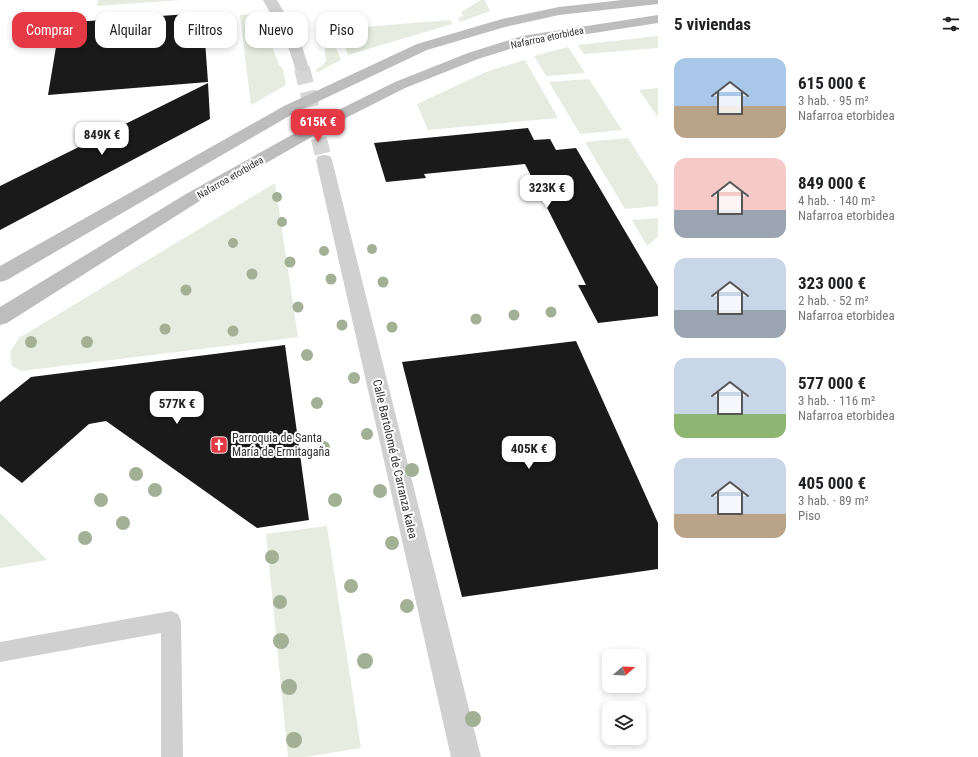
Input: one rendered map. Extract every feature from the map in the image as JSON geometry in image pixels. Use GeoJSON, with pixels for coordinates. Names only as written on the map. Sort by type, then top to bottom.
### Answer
{"type":"FeatureCollection","features":[{"type":"Feature","properties":{"kind":"main road","name":"Nafarroa etorbidea"},"geometry":{"type":"LineString","coordinates":[[0,275],[290,109],[422,47],[502,23],[559,11],[658,0]]}},
{"type":"Feature","properties":{"kind":"main road","name":"Nafarroa etorbidea"},"geometry":{"type":"LineString","coordinates":[[0,317],[192,198],[330,120],[400,85],[473,56],[528,39],[658,19]]}},
{"type":"Feature","properties":{"kind":"main road","name":"Nafarroa etorbidea"},"geometry":{"type":"LineString","coordinates":[[0,264],[45,242],[62,240]]}},
{"type":"Feature","properties":{"kind":"street"},"geometry":{"type":"LineString","coordinates":[[270,0],[294,43],[302,68]]}},
{"type":"Feature","properties":{"kind":"street","name":"Calle Bartolomé de Carranza kalea"},"geometry":{"type":"LineString","coordinates":[[324,160],[466,757]]}},
{"type":"Feature","properties":{"kind":"lane"},"geometry":{"type":"LineString","coordinates":[[0,652],[171,621],[172,757]]}},
{"type":"Feature","properties":{"kind":"shaded area"},"geometry":{"type":"Polygon","coordinates":[[[98,0],[182,0],[97,6],[98,0]]]}},
{"type":"Feature","properties":{"kind":"shaded area"},"geometry":{"type":"Polygon","coordinates":[[[481,0],[485,0],[490,11],[460,22],[458,18],[463,16],[461,12],[481,0]]]}},
{"type":"Feature","properties":{"kind":"shaded area"},"geometry":{"type":"Polygon","coordinates":[[[240,15],[245,15],[245,48],[273,48],[279,65],[283,69],[286,85],[251,105],[240,15]]]}},
{"type":"Feature","properties":{"kind":"shaded area"},"geometry":{"type":"Polygon","coordinates":[[[450,20],[452,24],[348,55],[345,48],[368,48],[368,27],[450,20]]]}},
{"type":"Feature","properties":{"kind":"shaded area"},"geometry":{"type":"Polygon","coordinates":[[[658,36],[658,48],[584,54],[578,45],[658,36]]]}},
{"type":"Feature","properties":{"kind":"shaded area"},"geometry":{"type":"Polygon","coordinates":[[[568,47],[585,73],[546,76],[534,56],[568,47]]]}},
{"type":"Feature","properties":{"kind":"shaded area"},"geometry":{"type":"Polygon","coordinates":[[[325,48],[336,48],[341,60],[318,72],[315,70],[322,66],[326,61],[325,48]]]}},
{"type":"Feature","properties":{"kind":"shaded area"},"geometry":{"type":"Polygon","coordinates":[[[525,60],[558,118],[428,130],[417,104],[486,72],[525,60]]]}},
{"type":"Feature","properties":{"kind":"shaded area"},"geometry":{"type":"Polygon","coordinates":[[[589,79],[622,130],[580,134],[549,82],[589,79]]]}},
{"type":"Feature","properties":{"kind":"shaded area"},"geometry":{"type":"Polygon","coordinates":[[[658,88],[658,117],[639,90],[658,88]]]}},
{"type":"Feature","properties":{"kind":"shaded area"},"geometry":{"type":"Polygon","coordinates":[[[628,138],[658,185],[658,206],[625,209],[585,142],[628,138]]]}},
{"type":"Feature","properties":{"kind":"shaded area"},"geometry":{"type":"Polygon","coordinates":[[[275,183],[298,337],[21,371],[12,366],[10,352],[19,338],[275,183]]]}},
{"type":"Feature","properties":{"kind":"shaded area"},"geometry":{"type":"Polygon","coordinates":[[[658,218],[658,237],[647,246],[632,220],[658,218]]]}},
{"type":"Feature","properties":{"kind":"shaded area"},"geometry":{"type":"Polygon","coordinates":[[[0,513],[47,560],[0,568],[0,513]]]}},
{"type":"Feature","properties":{"kind":"shaded area"},"geometry":{"type":"Polygon","coordinates":[[[327,526],[361,748],[305,757],[288,757],[266,534],[327,526]]]}},
{"type":"Feature","properties":{"kind":"building"},"geometry":{"type":"Polygon","coordinates":[[[174,15],[174,48],[206,48],[208,82],[48,95],[56,48],[87,48],[87,21],[95,21],[95,48],[166,48],[166,16],[174,15]]]}},
{"type":"Feature","properties":{"kind":"building"},"geometry":{"type":"Polygon","coordinates":[[[208,83],[210,119],[0,230],[0,186],[208,83]]]}},
{"type":"Feature","properties":{"kind":"building"},"geometry":{"type":"Polygon","coordinates":[[[528,128],[534,140],[550,139],[556,150],[576,148],[658,287],[658,316],[598,323],[578,285],[586,285],[525,164],[424,174],[426,178],[386,182],[374,143],[528,128]]]}},
{"type":"Feature","properties":{"kind":"building"},"geometry":{"type":"Polygon","coordinates":[[[576,341],[658,523],[658,569],[462,597],[402,362],[576,341]]]}},
{"type":"Feature","properties":{"kind":"building","name":"Parroquia de Santa María de Ermitagaña"},"geometry":{"type":"Polygon","coordinates":[[[285,345],[309,520],[257,528],[106,421],[89,424],[22,483],[0,466],[0,402],[31,377],[285,345]]]}},
{"type":"Feature","properties":{"kind":"tunnel"},"geometry":{"type":"LineString","coordinates":[[302,68],[324,160]]}},
{"type":"Feature","properties":{"kind":"place","name":"Parroquia de Santa María de Ermitagaña"},"geometry":{"type":"Point","coordinates":[219,445]}}]}
